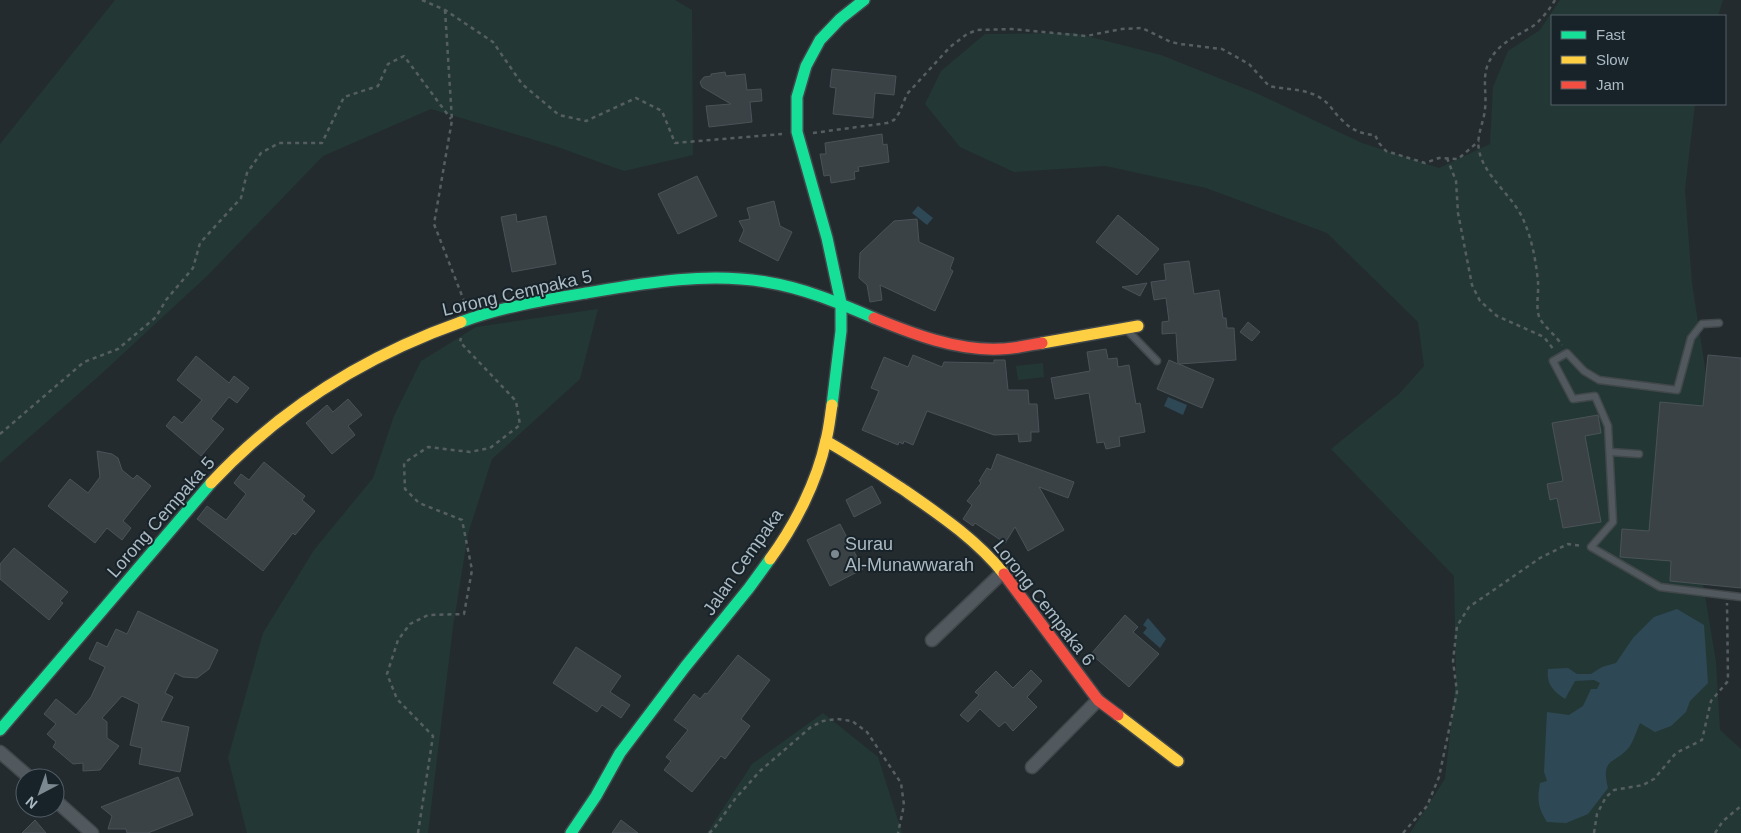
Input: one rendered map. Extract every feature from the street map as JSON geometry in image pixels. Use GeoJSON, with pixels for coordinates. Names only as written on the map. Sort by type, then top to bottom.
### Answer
{"type":"FeatureCollection","features":[{"type":"Feature","properties":{"kind":"street","name":"Jalan Cempaka"},"geometry":{"type":"LineString","coordinates":[[571,833],[596,796],[620,753],[685,667],[749,588],[784,540],[800,510],[814,477],[826,441],[832,404],[841,331],[841,303],[827,238],[797,132],[797,97],[806,66],[820,40],[840,19],[864,0]]}},
{"type":"Feature","properties":{"kind":"street","name":"Lorong Cempaka 5"},"geometry":{"type":"LineString","coordinates":[[0,730],[202,493],[244,450],[283,418],[325,388],[373,360],[419,337],[471,318],[549,300],[623,287],[732,278],[766,282],[803,290],[915,333],[946,343],[973,348],[1006,350],[1138,326]]}},
{"type":"Feature","properties":{"kind":"street","name":"Lorong Cempaka 6"},"geometry":{"type":"LineString","coordinates":[[826,441],[853,456],[927,506],[979,548],[1002,572],[1098,700],[1178,761]]}},
{"type":"Feature","properties":{"kind":"street"},"geometry":{"type":"LineString","coordinates":[[932,640],[1002,572]]}},
{"type":"Feature","properties":{"kind":"street"},"geometry":{"type":"LineString","coordinates":[[1032,767],[1098,700]]}},
{"type":"Feature","properties":{"kind":"street"},"geometry":{"type":"LineString","coordinates":[[0,752],[18,768]]}},
{"type":"Feature","properties":{"kind":"street"},"geometry":{"type":"LineString","coordinates":[[65,809],[92,833]]}},
{"type":"Feature","properties":{"kind":"lane"},"geometry":{"type":"LineString","coordinates":[[1718,323],[1702,324],[1691,338],[1677,390],[1599,380],[1584,371],[1567,353],[1553,361],[1573,399],[1595,396],[1608,426],[1613,522],[1591,547],[1660,588],[1741,597]]}},
{"type":"Feature","properties":{"kind":"lane"},"geometry":{"type":"LineString","coordinates":[[1125,328],[1157,361]]}},
{"type":"Feature","properties":{"kind":"lane"},"geometry":{"type":"LineString","coordinates":[[1610,452],[1639,454]]}},
{"type":"Feature","properties":{"kind":"path"},"geometry":{"type":"LineString","coordinates":[[422,0],[444,10],[493,42],[522,84],[559,115],[586,121],[636,98],[662,111],[675,143],[797,132],[836,131],[887,123],[894,120],[907,94],[944,54],[958,40],[976,30],[1012,30],[1086,36],[1132,28],[1142,28],[1171,42],[1188,46],[1222,49],[1249,64],[1269,86],[1303,90],[1322,99],[1340,119],[1358,132],[1375,135],[1386,151],[1425,163],[1438,158],[1458,159],[1479,141]]}},
{"type":"Feature","properties":{"kind":"path"},"geometry":{"type":"LineString","coordinates":[[1555,0],[1546,14],[1532,27],[1507,40],[1496,51],[1488,65],[1484,80],[1486,95],[1485,111],[1478,149],[1484,164],[1522,218],[1530,236],[1536,260],[1538,314],[1541,321],[1552,331],[1567,353]]}},
{"type":"Feature","properties":{"kind":"path"},"geometry":{"type":"LineString","coordinates":[[418,833],[433,736],[397,699],[387,674],[398,640],[410,624],[428,615],[464,614],[472,570],[462,520],[419,503],[405,489],[404,463],[428,447],[470,452],[490,448],[520,425],[516,401],[460,342],[471,318],[434,224],[452,120],[444,10]]}},
{"type":"Feature","properties":{"kind":"path"},"geometry":{"type":"LineString","coordinates":[[0,434],[84,362],[118,349],[156,317],[166,300],[193,268],[200,243],[241,198],[247,173],[261,153],[279,143],[322,143],[344,97],[378,86],[388,64],[404,56],[452,120]]}},
{"type":"Feature","properties":{"kind":"path"},"geometry":{"type":"LineString","coordinates":[[1447,158],[1456,181],[1458,213],[1472,286],[1480,301],[1497,316],[1544,337],[1559,357]]}},
{"type":"Feature","properties":{"kind":"path"},"geometry":{"type":"LineString","coordinates":[[1403,833],[1427,806],[1439,777],[1457,692],[1453,660],[1457,626],[1469,607],[1540,558],[1568,544],[1591,547]]}},
{"type":"Feature","properties":{"kind":"path"},"geometry":{"type":"LineString","coordinates":[[1594,833],[1597,814],[1606,797],[1614,790],[1643,785],[1654,779],[1676,753],[1702,740],[1711,701],[1728,681],[1727,595]]}},
{"type":"Feature","properties":{"kind":"path"},"geometry":{"type":"LineString","coordinates":[[710,833],[735,799],[760,771],[811,727],[823,721],[837,719],[852,721],[867,732],[901,783],[904,805],[898,833]]}},
{"type":"Feature","properties":{"kind":"path"},"geometry":{"type":"LineString","coordinates":[[1715,833],[1723,821],[1741,806]]}},
{"type":"Feature","properties":{"kind":"green space"},"geometry":{"type":"Polygon","coordinates":[[[115,0],[675,0],[692,10],[693,155],[624,171],[555,146],[431,109],[323,156],[207,276],[100,375],[0,463],[0,144],[115,0]]]}},
{"type":"Feature","properties":{"kind":"green space"},"geometry":{"type":"Polygon","coordinates":[[[1560,0],[1723,0],[1718,15],[1551,15],[1551,105],[1695,105],[1685,190],[1692,283],[1708,387],[1696,542],[1716,662],[1720,730],[1741,749],[1741,833],[1410,833],[1445,779],[1456,680],[1454,576],[1331,449],[1399,394],[1424,366],[1418,322],[1327,233],[1206,188],[1106,166],[1014,172],[960,147],[925,104],[941,71],[985,34],[1075,33],[1161,55],[1256,93],[1362,143],[1439,168],[1490,144],[1493,87],[1508,51],[1540,30],[1560,0]]]}},
{"type":"Feature","properties":{"kind":"green space"},"geometry":{"type":"Polygon","coordinates":[[[598,309],[580,379],[492,459],[468,534],[453,627],[428,833],[247,833],[228,758],[263,633],[314,550],[373,478],[394,416],[421,361],[476,327],[598,309]]]}},
{"type":"Feature","properties":{"kind":"green space"},"geometry":{"type":"Polygon","coordinates":[[[1043,363],[1044,377],[1018,380],[1016,366],[1043,363]]]}},
{"type":"Feature","properties":{"kind":"green space"},"geometry":{"type":"Polygon","coordinates":[[[823,713],[878,757],[902,833],[707,833],[752,764],[823,713]]]}},
{"type":"Feature","properties":{"kind":"water"},"geometry":{"type":"Polygon","coordinates":[[[918,206],[933,218],[927,225],[912,213],[918,206]]]}},
{"type":"Feature","properties":{"kind":"water"},"geometry":{"type":"Polygon","coordinates":[[[1168,397],[1187,405],[1183,415],[1164,406],[1168,397]]]}},
{"type":"Feature","properties":{"kind":"water"},"geometry":{"type":"Polygon","coordinates":[[[1677,609],[1704,625],[1708,683],[1690,701],[1686,712],[1671,726],[1655,732],[1640,723],[1630,746],[1608,766],[1606,778],[1608,788],[1588,814],[1566,823],[1547,822],[1540,808],[1539,795],[1540,783],[1547,781],[1544,772],[1547,712],[1569,715],[1583,706],[1591,689],[1597,689],[1600,683],[1594,680],[1575,681],[1565,699],[1551,687],[1548,679],[1548,669],[1568,668],[1577,674],[1591,674],[1602,667],[1616,663],[1633,638],[1654,617],[1677,609]]]}},
{"type":"Feature","properties":{"kind":"water"},"geometry":{"type":"Polygon","coordinates":[[[1148,618],[1166,639],[1160,648],[1143,633],[1147,628],[1143,625],[1148,618]]]}},
{"type":"Feature","properties":{"kind":"building"},"geometry":{"type":"Polygon","coordinates":[[[832,69],[896,76],[894,95],[875,93],[873,118],[833,114],[836,88],[830,87],[832,69]]]}},
{"type":"Feature","properties":{"kind":"building"},"geometry":{"type":"Polygon","coordinates":[[[725,72],[726,76],[745,74],[747,90],[761,89],[762,101],[750,102],[752,122],[709,127],[706,106],[731,104],[702,87],[700,82],[704,77],[711,76],[711,74],[725,72]]]}},
{"type":"Feature","properties":{"kind":"building"},"geometry":{"type":"Polygon","coordinates":[[[882,134],[883,145],[887,144],[889,162],[858,167],[859,171],[854,172],[855,179],[831,183],[830,175],[824,176],[820,154],[826,154],[825,143],[882,134]]]}},
{"type":"Feature","properties":{"kind":"building"},"geometry":{"type":"Polygon","coordinates":[[[697,176],[717,216],[678,234],[658,194],[697,176]]]}},
{"type":"Feature","properties":{"kind":"building"},"geometry":{"type":"Polygon","coordinates":[[[774,201],[780,226],[792,232],[778,261],[739,241],[744,230],[739,221],[750,219],[747,208],[774,201]]]}},
{"type":"Feature","properties":{"kind":"building"},"geometry":{"type":"Polygon","coordinates":[[[516,214],[517,222],[546,216],[556,264],[512,272],[501,217],[516,214]]]}},
{"type":"Feature","properties":{"kind":"building"},"geometry":{"type":"Polygon","coordinates":[[[1118,215],[1159,249],[1137,275],[1096,242],[1118,215]]]}},
{"type":"Feature","properties":{"kind":"building"},"geometry":{"type":"Polygon","coordinates":[[[917,219],[919,242],[954,258],[950,269],[953,271],[935,311],[880,285],[882,300],[870,302],[867,285],[859,278],[860,253],[894,221],[917,219]]]}},
{"type":"Feature","properties":{"kind":"building"},"geometry":{"type":"Polygon","coordinates":[[[1189,261],[1194,294],[1219,290],[1223,318],[1226,318],[1227,328],[1234,328],[1236,360],[1179,364],[1214,379],[1202,408],[1157,389],[1169,360],[1178,364],[1176,333],[1162,334],[1162,322],[1169,321],[1166,298],[1154,300],[1151,282],[1166,280],[1164,264],[1189,261]]]}},
{"type":"Feature","properties":{"kind":"building"},"geometry":{"type":"Polygon","coordinates":[[[1147,283],[1140,296],[1122,287],[1147,283]]]}},
{"type":"Feature","properties":{"kind":"building"},"geometry":{"type":"Polygon","coordinates":[[[1248,322],[1260,332],[1252,341],[1240,332],[1248,322]]]}},
{"type":"Feature","properties":{"kind":"building"},"geometry":{"type":"Polygon","coordinates":[[[1106,349],[1108,359],[1117,358],[1118,367],[1129,365],[1136,404],[1140,403],[1145,432],[1119,437],[1120,446],[1106,449],[1104,442],[1097,443],[1089,393],[1055,399],[1051,378],[1090,371],[1087,352],[1106,349]]]}},
{"type":"Feature","properties":{"kind":"building"},"geometry":{"type":"Polygon","coordinates":[[[913,355],[942,367],[944,362],[994,363],[994,360],[1005,360],[1008,390],[1028,390],[1029,404],[1037,404],[1039,432],[1031,432],[1031,441],[1019,442],[1018,434],[994,435],[927,411],[913,445],[904,441],[903,444],[899,442],[898,445],[862,430],[879,391],[871,388],[884,357],[908,367],[913,355]]]}},
{"type":"Feature","properties":{"kind":"building"},"geometry":{"type":"Polygon","coordinates":[[[1708,355],[1741,358],[1741,588],[1670,581],[1671,561],[1620,557],[1622,529],[1649,531],[1660,402],[1703,406],[1708,355]]]}},
{"type":"Feature","properties":{"kind":"building"},"geometry":{"type":"Polygon","coordinates":[[[196,356],[229,383],[234,376],[249,388],[237,403],[229,397],[211,419],[224,429],[201,456],[166,426],[174,416],[182,423],[202,400],[177,380],[196,356]]]}},
{"type":"Feature","properties":{"kind":"building"},"geometry":{"type":"Polygon","coordinates":[[[348,399],[362,415],[348,426],[355,435],[332,454],[306,423],[327,405],[333,412],[348,399]]]}},
{"type":"Feature","properties":{"kind":"building"},"geometry":{"type":"Polygon","coordinates":[[[1598,415],[1601,433],[1585,436],[1601,522],[1563,528],[1557,498],[1550,500],[1547,484],[1563,481],[1552,423],[1598,415]]]}},
{"type":"Feature","properties":{"kind":"building"},"geometry":{"type":"Polygon","coordinates":[[[97,451],[112,454],[118,458],[122,470],[133,479],[137,475],[151,486],[123,521],[131,528],[122,540],[107,528],[95,543],[48,506],[70,479],[88,493],[100,477],[97,451]]]}},
{"type":"Feature","properties":{"kind":"building"},"geometry":{"type":"Polygon","coordinates":[[[997,454],[1074,482],[1068,498],[1039,487],[1064,530],[1028,551],[1015,527],[1005,543],[975,523],[973,526],[963,519],[972,505],[967,501],[981,483],[979,481],[987,468],[991,470],[997,454]]]}},
{"type":"Feature","properties":{"kind":"building"},"geometry":{"type":"Polygon","coordinates":[[[264,462],[305,496],[302,500],[315,511],[295,535],[293,533],[263,571],[197,519],[207,506],[226,520],[246,494],[234,483],[241,474],[249,480],[264,462]]]}},
{"type":"Feature","properties":{"kind":"building"},"geometry":{"type":"Polygon","coordinates":[[[872,486],[881,503],[854,517],[846,500],[872,486]]]}},
{"type":"Feature","properties":{"kind":"building","name":"Surau Al-Munawwarah"},"geometry":{"type":"Polygon","coordinates":[[[840,524],[863,569],[830,586],[807,540],[840,524]]]}},
{"type":"Feature","properties":{"kind":"building"},"geometry":{"type":"Polygon","coordinates":[[[14,548],[68,592],[60,601],[63,603],[49,620],[0,579],[0,564],[14,548]]]}},
{"type":"Feature","properties":{"kind":"building"},"geometry":{"type":"Polygon","coordinates":[[[138,611],[218,650],[209,669],[197,678],[183,677],[175,673],[165,693],[173,697],[161,721],[189,727],[180,772],[139,764],[142,748],[130,745],[139,704],[122,696],[102,718],[107,722],[107,738],[119,746],[100,770],[83,771],[83,763],[73,764],[53,747],[56,742],[47,734],[56,724],[44,714],[56,699],[76,715],[91,697],[105,667],[89,659],[97,642],[107,647],[116,629],[127,634],[138,611]]]}},
{"type":"Feature","properties":{"kind":"building"},"geometry":{"type":"Polygon","coordinates":[[[1125,615],[1138,627],[1133,632],[1159,654],[1129,687],[1091,654],[1125,615]]]}},
{"type":"Feature","properties":{"kind":"building"},"geometry":{"type":"Polygon","coordinates":[[[576,647],[621,676],[610,692],[630,705],[621,718],[602,705],[597,712],[553,683],[576,647]]]}},
{"type":"Feature","properties":{"kind":"building"},"geometry":{"type":"Polygon","coordinates":[[[738,655],[770,680],[741,719],[750,726],[725,759],[721,756],[692,792],[664,770],[671,761],[666,757],[688,730],[674,720],[694,694],[700,699],[705,693],[707,694],[738,655]]]}},
{"type":"Feature","properties":{"kind":"building"},"geometry":{"type":"Polygon","coordinates":[[[1031,670],[1042,681],[1027,697],[1037,707],[1013,731],[1005,722],[999,727],[980,709],[968,722],[960,715],[979,695],[975,692],[996,671],[1013,688],[1031,670]]]}},
{"type":"Feature","properties":{"kind":"building"},"geometry":{"type":"Polygon","coordinates":[[[178,777],[193,815],[148,833],[127,833],[126,829],[108,829],[112,816],[101,807],[178,777]]]}},
{"type":"Feature","properties":{"kind":"building"},"geometry":{"type":"Polygon","coordinates":[[[35,820],[46,833],[22,833],[35,820]]]}},
{"type":"Feature","properties":{"kind":"building"},"geometry":{"type":"Polygon","coordinates":[[[621,820],[638,833],[612,833],[621,820]]]}},
{"type":"Feature","properties":{"kind":"traffic: fast"},"geometry":{"type":"LineString","coordinates":[[832,405],[841,331],[841,303],[827,238],[797,132],[797,97],[806,66],[820,40],[840,19],[864,0]]}},
{"type":"Feature","properties":{"kind":"traffic: fast"},"geometry":{"type":"LineString","coordinates":[[461,322],[507,308],[539,301],[653,282],[698,278],[743,279],[794,288],[874,318]]}},
{"type":"Feature","properties":{"kind":"traffic: fast"},"geometry":{"type":"LineString","coordinates":[[0,730],[211,483]]}},
{"type":"Feature","properties":{"kind":"traffic: fast"},"geometry":{"type":"LineString","coordinates":[[571,833],[596,796],[620,753],[770,559]]}},
{"type":"Feature","properties":{"kind":"traffic: slow"},"geometry":{"type":"LineString","coordinates":[[211,483],[266,431],[326,388],[358,368],[391,351],[461,322]]}},
{"type":"Feature","properties":{"kind":"traffic: slow"},"geometry":{"type":"LineString","coordinates":[[1042,343],[1138,326]]}},
{"type":"Feature","properties":{"kind":"traffic: slow"},"geometry":{"type":"LineString","coordinates":[[770,559],[788,532],[811,487],[822,456],[832,405]]}},
{"type":"Feature","properties":{"kind":"traffic: slow"},"geometry":{"type":"LineString","coordinates":[[826,441],[885,477],[944,519],[970,539],[1004,574]]}},
{"type":"Feature","properties":{"kind":"traffic: slow"},"geometry":{"type":"LineString","coordinates":[[1118,715],[1178,761]]}},
{"type":"Feature","properties":{"kind":"traffic: jam"},"geometry":{"type":"LineString","coordinates":[[874,318],[936,340],[968,347],[1006,349],[1042,343]]}},
{"type":"Feature","properties":{"kind":"traffic: jam"},"geometry":{"type":"LineString","coordinates":[[1004,574],[1098,700],[1118,715]]}},
{"type":"Feature","properties":{"kind":"place","name":"Surau Al-Munawwarah"},"geometry":{"type":"Point","coordinates":[835,554]}}]}
